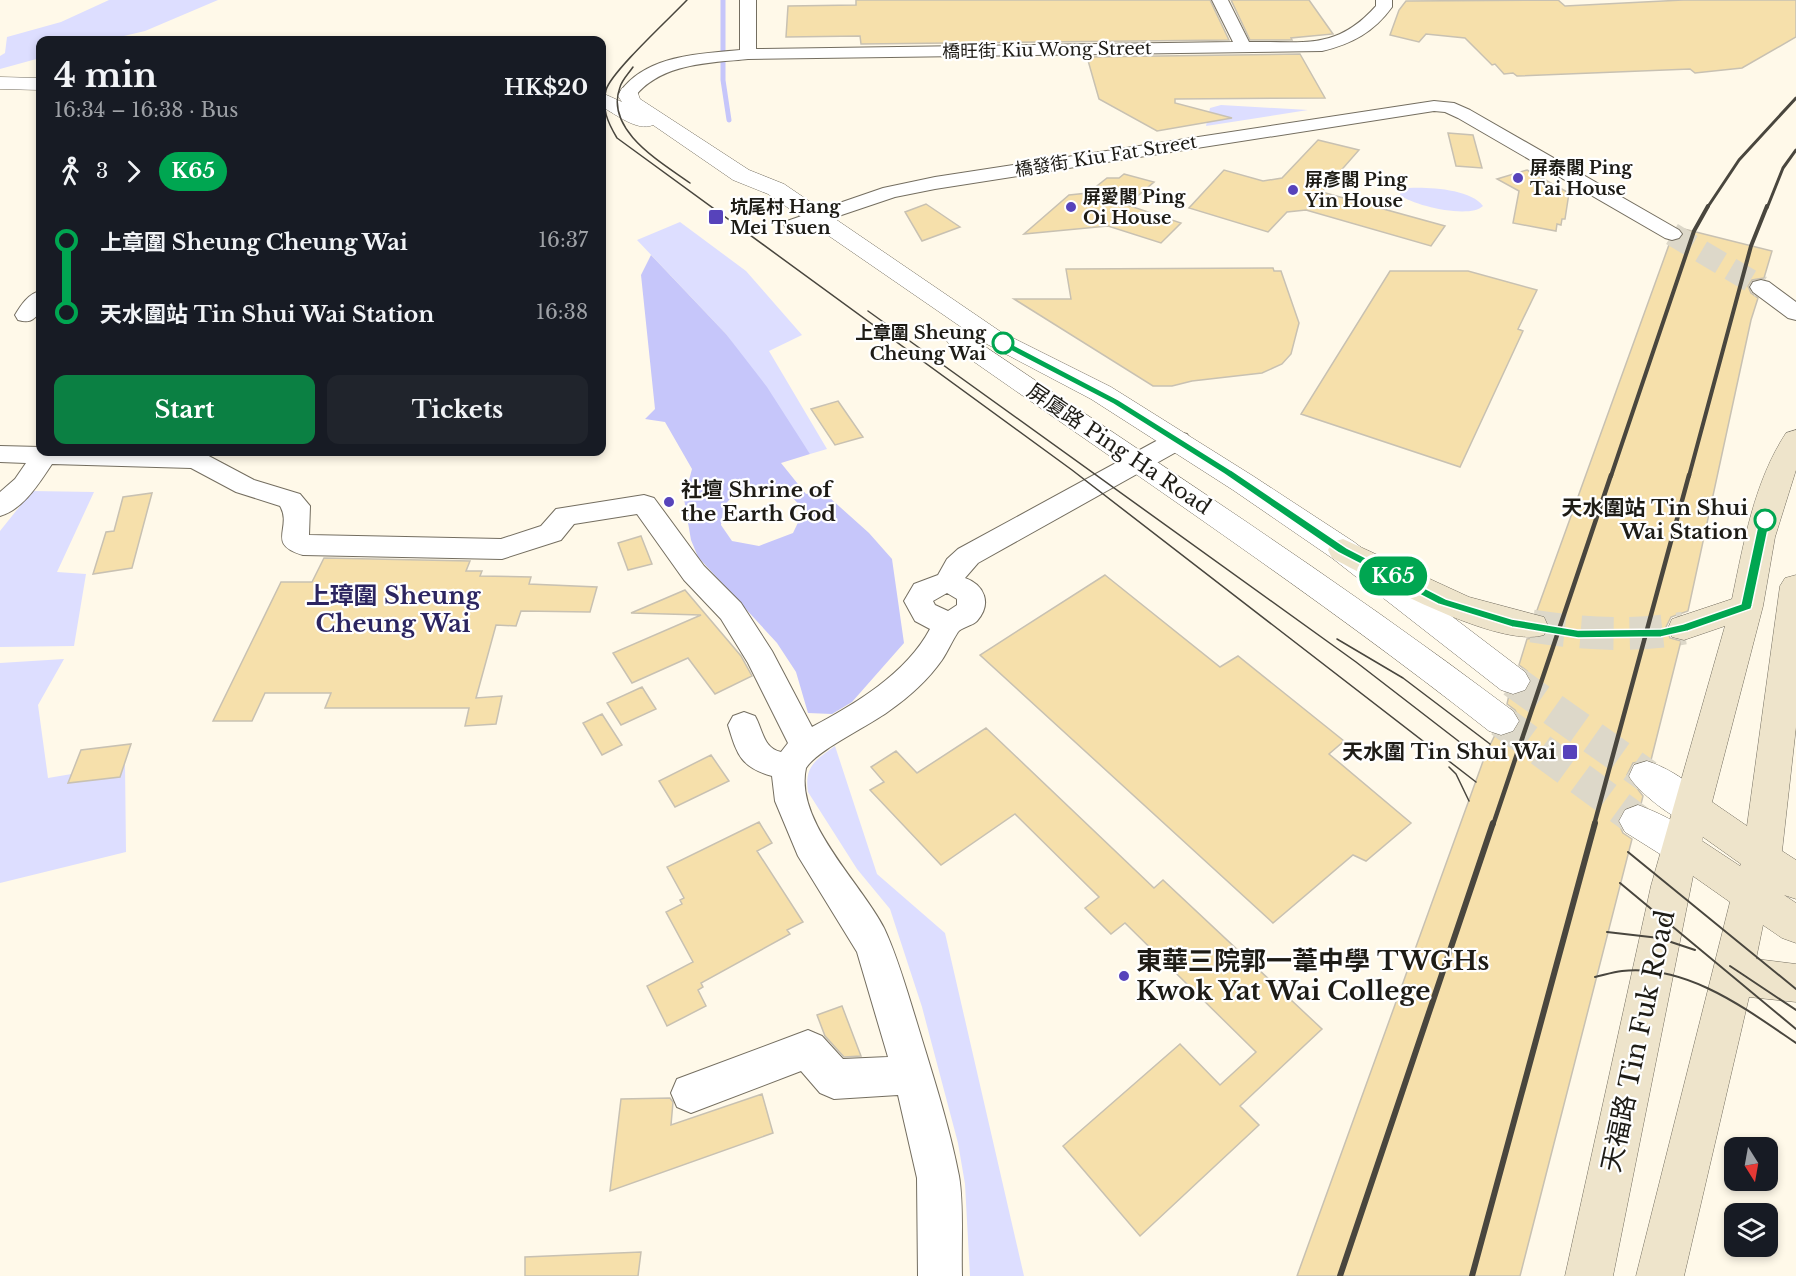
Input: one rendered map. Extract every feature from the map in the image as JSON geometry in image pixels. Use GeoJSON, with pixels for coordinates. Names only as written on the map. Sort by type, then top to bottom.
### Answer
{"type":"FeatureCollection","features":[{"type":"Feature","properties":{"kind":"main road"},"geometry":{"type":"LineString","coordinates":[[1796,439],[1769,504],[1760,537],[1747,606],[1687,828],[1757,877],[1796,925]]}},
{"type":"Feature","properties":{"kind":"main road"},"geometry":{"type":"LineString","coordinates":[[1343,550],[1442,602],[1512,623],[1532,626]]}},
{"type":"Feature","properties":{"kind":"main road"},"geometry":{"type":"LineString","coordinates":[[1660,1276],[1739,941],[1757,877],[1796,586]]}},
{"type":"Feature","properties":{"kind":"main road"},"geometry":{"type":"LineString","coordinates":[[1684,628],[1747,606]]}},
{"type":"Feature","properties":{"kind":"main road","name":"天福路 Tin Fuk Road"},"geometry":{"type":"LineString","coordinates":[[1589,1276],[1659,938],[1687,828]]}},
{"type":"Feature","properties":{"kind":"main road"},"geometry":{"type":"LineString","coordinates":[[1757,877],[1796,882]]}},
{"type":"Feature","properties":{"kind":"main road"},"geometry":{"type":"LineString","coordinates":[[1732,976],[1796,982]]}},
{"type":"Feature","properties":{"kind":"street"},"geometry":{"type":"LineString","coordinates":[[744,54],[748,0]]}},
{"type":"Feature","properties":{"kind":"street"},"geometry":{"type":"LineString","coordinates":[[1220,0],[1244,48]]}},
{"type":"Feature","properties":{"kind":"street","name":"橋旺街 Kiu Wong Street"},"geometry":{"type":"LineString","coordinates":[[631,100],[690,63],[744,54],[1322,46],[1350,39],[1360,33],[1384,7],[1384,0]]}},
{"type":"Feature","properties":{"kind":"street"},"geometry":{"type":"LineString","coordinates":[[0,83],[36,84]]}},
{"type":"Feature","properties":{"kind":"street","name":"屏廈路 Ping Ha Road"},"geometry":{"type":"LineString","coordinates":[[606,90],[631,100],[666,135],[682,136],[741,175],[758,198],[806,221],[1014,350],[1146,451],[1270,552],[1423,661],[1502,721]]}},
{"type":"Feature","properties":{"kind":"street","name":"屏廈路 Ping Ha Road"},"geometry":{"type":"LineString","coordinates":[[606,99],[631,100]]}},
{"type":"Feature","properties":{"kind":"street","name":"橋發街 Kiu Fat Street"},"geometry":{"type":"LineString","coordinates":[[806,221],[890,192],[1422,106],[1448,107],[1464,114],[1672,234]]}},
{"type":"Feature","properties":{"kind":"street","name":"屏廈路 Ping Ha Road"},"geometry":{"type":"LineString","coordinates":[[806,221],[1146,451],[1343,550],[1514,681]]}},
{"type":"Feature","properties":{"kind":"street"},"geometry":{"type":"LineString","coordinates":[[1778,296],[1796,313]]}},
{"type":"Feature","properties":{"kind":"street"},"geometry":{"type":"LineString","coordinates":[[744,725],[753,755],[765,762],[799,756],[852,720],[921,665],[933,651],[948,622],[926,615],[920,607],[920,597],[925,589],[936,584],[948,583],[957,566],[968,556],[1146,451]]}},
{"type":"Feature","properties":{"kind":"street"},"geometry":{"type":"LineString","coordinates":[[0,454],[196,460],[245,486],[290,500],[296,506],[296,540],[303,545],[502,549],[551,532],[566,516],[644,504],[694,573],[731,611],[761,659],[797,731],[799,756],[788,791],[814,853],[870,933],[913,1075],[938,1178],[940,1276]]}},
{"type":"Feature","properties":{"kind":"street"},"geometry":{"type":"LineString","coordinates":[[0,507],[24,485],[44,457]]}},
{"type":"Feature","properties":{"kind":"street"},"geometry":{"type":"LineString","coordinates":[[1647,776],[1687,828]]}},
{"type":"Feature","properties":{"kind":"street"},"geometry":{"type":"LineString","coordinates":[[1638,821],[1687,828]]}},
{"type":"Feature","properties":{"kind":"street"},"geometry":{"type":"LineString","coordinates":[[691,1093],[808,1049],[834,1079],[913,1075]]}},
{"type":"Feature","properties":{"kind":"shaded area"},"geometry":{"type":"Polygon","coordinates":[[[109,0],[218,0],[145,31],[124,36],[36,36],[36,59],[0,69],[0,56],[5,53],[7,37],[61,22],[109,0]]]}},
{"type":"Feature","properties":{"kind":"shaded area"},"geometry":{"type":"Polygon","coordinates":[[[1221,105],[1308,110],[1206,126],[1210,108],[1221,105]]]}},
{"type":"Feature","properties":{"kind":"shaded area"},"geometry":{"type":"Polygon","coordinates":[[[1438,189],[1459,193],[1477,200],[1483,206],[1467,211],[1429,207],[1400,195],[1401,190],[1438,189]]]}},
{"type":"Feature","properties":{"kind":"shaded area"},"geometry":{"type":"Polygon","coordinates":[[[680,222],[746,271],[802,335],[769,351],[827,449],[810,454],[726,334],[637,240],[680,222]]]}},
{"type":"Feature","properties":{"kind":"shaded area"},"geometry":{"type":"Polygon","coordinates":[[[651,255],[726,334],[767,387],[810,454],[781,463],[806,494],[821,490],[869,533],[892,559],[904,643],[852,702],[832,714],[808,713],[796,672],[777,643],[698,557],[691,540],[684,499],[692,469],[665,422],[645,419],[655,409],[641,275],[651,255]],[[763,489],[734,494],[724,506],[721,525],[732,541],[759,546],[793,533],[804,510],[792,497],[763,489]]]}},
{"type":"Feature","properties":{"kind":"shaded area"},"geometry":{"type":"Polygon","coordinates":[[[32,491],[94,492],[57,572],[86,574],[74,646],[0,647],[0,531],[32,491]]]}},
{"type":"Feature","properties":{"kind":"shaded area"},"geometry":{"type":"Polygon","coordinates":[[[64,659],[38,705],[48,778],[125,765],[126,852],[0,883],[0,663],[64,659]]]}},
{"type":"Feature","properties":{"kind":"shaded area"},"geometry":{"type":"Polygon","coordinates":[[[835,746],[877,874],[945,933],[1024,1276],[970,1276],[965,1184],[958,1143],[922,1007],[890,909],[857,869],[808,792],[808,776],[813,764],[835,746]]]}},
{"type":"Feature","properties":{"kind":"building"},"geometry":{"type":"Polygon","coordinates":[[[856,0],[1210,0],[1229,40],[861,44],[860,36],[786,37],[788,6],[856,5],[856,0]]]}},
{"type":"Feature","properties":{"kind":"building"},"geometry":{"type":"Polygon","coordinates":[[[1231,0],[1309,0],[1333,34],[1291,38],[1292,40],[1250,40],[1231,0]]]}},
{"type":"Feature","properties":{"kind":"building"},"geometry":{"type":"Polygon","coordinates":[[[1558,0],[1565,6],[1683,0],[1796,0],[1796,37],[1742,68],[1695,73],[1690,69],[1517,76],[1513,73],[1504,74],[1465,38],[1426,34],[1419,42],[1390,35],[1399,10],[1406,1],[1558,0]]]}},
{"type":"Feature","properties":{"kind":"building"},"geometry":{"type":"Polygon","coordinates":[[[1300,54],[1325,98],[1175,99],[1175,103],[1232,118],[1157,131],[1099,99],[1087,57],[1300,54]]]}},
{"type":"Feature","properties":{"kind":"building"},"geometry":{"type":"Polygon","coordinates":[[[1448,133],[1473,135],[1482,168],[1456,166],[1448,133]]]}},
{"type":"Feature","properties":{"kind":"building","name":"屏彥閣 Ping Yin House"},"geometry":{"type":"Polygon","coordinates":[[[1318,140],[1359,150],[1322,192],[1445,226],[1431,246],[1306,210],[1287,212],[1268,232],[1189,208],[1224,170],[1263,181],[1282,178],[1318,140]]]}},
{"type":"Feature","properties":{"kind":"building"},"geometry":{"type":"Polygon","coordinates":[[[1527,170],[1569,193],[1565,219],[1562,219],[1561,225],[1557,224],[1556,231],[1513,223],[1519,191],[1497,179],[1527,170]]]}},
{"type":"Feature","properties":{"kind":"building","name":"屏愛閣 Ping Oi House"},"geometry":{"type":"Polygon","coordinates":[[[1124,174],[1154,182],[1127,205],[1181,223],[1161,243],[1108,226],[1024,234],[1069,195],[1088,193],[1107,178],[1119,178],[1124,174]]]}},
{"type":"Feature","properties":{"kind":"building"},"geometry":{"type":"Polygon","coordinates":[[[926,204],[960,227],[922,241],[905,212],[926,204]]]}},
{"type":"Feature","properties":{"kind":"building","name":"天水圍 Tin Shui Wai"},"geometry":{"type":"Polygon","coordinates":[[[1680,228],[1772,251],[1764,278],[1752,280],[1748,286],[1751,293],[1758,298],[1751,320],[1688,611],[1671,617],[1666,627],[1670,638],[1681,641],[1651,760],[1633,763],[1627,775],[1643,796],[1641,804],[1637,803],[1624,808],[1617,820],[1623,833],[1632,839],[1520,1276],[1297,1276],[1486,753],[1495,735],[1502,737],[1514,733],[1521,722],[1515,710],[1507,704],[1509,695],[1526,692],[1532,682],[1527,671],[1519,665],[1527,639],[1544,637],[1550,627],[1546,616],[1536,613],[1670,242],[1680,240],[1684,235],[1680,228]]]}},
{"type":"Feature","properties":{"kind":"building"},"geometry":{"type":"Polygon","coordinates":[[[1273,268],[1274,271],[1281,271],[1299,323],[1291,354],[1282,364],[1262,373],[1192,381],[1172,386],[1153,386],[1014,299],[1071,299],[1066,269],[1273,268]]]}},
{"type":"Feature","properties":{"kind":"building"},"geometry":{"type":"Polygon","coordinates":[[[1390,271],[1468,271],[1537,290],[1518,329],[1523,331],[1460,467],[1301,414],[1390,271]]]}},
{"type":"Feature","properties":{"kind":"building"},"geometry":{"type":"Polygon","coordinates":[[[838,401],[863,437],[835,445],[811,409],[838,401]]]}},
{"type":"Feature","properties":{"kind":"building"},"geometry":{"type":"Polygon","coordinates":[[[152,493],[132,568],[93,574],[106,532],[114,531],[123,497],[152,493]]]}},
{"type":"Feature","properties":{"kind":"building"},"geometry":{"type":"Polygon","coordinates":[[[641,536],[652,564],[628,570],[618,543],[641,536]]]}},
{"type":"Feature","properties":{"kind":"building"},"geometry":{"type":"Polygon","coordinates":[[[324,558],[470,561],[466,571],[482,571],[480,576],[531,577],[529,584],[597,587],[590,612],[521,611],[516,626],[496,625],[476,698],[502,696],[496,724],[465,726],[469,708],[325,708],[331,693],[265,693],[252,721],[213,721],[281,582],[312,582],[324,558]]]}},
{"type":"Feature","properties":{"kind":"building"},"geometry":{"type":"Polygon","coordinates":[[[1105,575],[1220,667],[1238,656],[1344,741],[1329,754],[1411,823],[1366,861],[1353,855],[1273,923],[980,655],[1105,575]]]}},
{"type":"Feature","properties":{"kind":"building"},"geometry":{"type":"Polygon","coordinates":[[[685,590],[741,656],[752,676],[715,694],[688,658],[632,683],[613,653],[701,615],[631,613],[685,590]]]}},
{"type":"Feature","properties":{"kind":"building"},"geometry":{"type":"Polygon","coordinates":[[[642,687],[656,709],[621,725],[607,703],[642,687]]]}},
{"type":"Feature","properties":{"kind":"building"},"geometry":{"type":"Polygon","coordinates":[[[602,714],[622,745],[602,755],[583,723],[602,714]]]}},
{"type":"Feature","properties":{"kind":"building"},"geometry":{"type":"Polygon","coordinates":[[[986,728],[1154,888],[1163,880],[1322,1029],[1240,1106],[1259,1125],[1140,1236],[1063,1146],[1180,1044],[1220,1085],[1256,1052],[1125,923],[1111,934],[1085,908],[1099,897],[1015,814],[941,865],[870,790],[884,782],[871,767],[896,751],[917,773],[986,728]]]}},
{"type":"Feature","properties":{"kind":"building"},"geometry":{"type":"Polygon","coordinates":[[[131,744],[120,777],[68,783],[81,750],[131,744]]]}},
{"type":"Feature","properties":{"kind":"building"},"geometry":{"type":"Polygon","coordinates":[[[711,755],[729,781],[675,807],[659,781],[711,755]]]}},
{"type":"Feature","properties":{"kind":"building"},"geometry":{"type":"Polygon","coordinates":[[[759,822],[772,843],[757,851],[803,922],[787,930],[790,934],[701,983],[703,987],[698,990],[706,1006],[667,1026],[647,986],[693,962],[666,912],[682,904],[680,900],[684,898],[667,867],[759,822]]]}},
{"type":"Feature","properties":{"kind":"building"},"geometry":{"type":"Polygon","coordinates":[[[842,1006],[861,1056],[844,1057],[825,1036],[817,1015],[842,1006]]]}},
{"type":"Feature","properties":{"kind":"building"},"geometry":{"type":"Polygon","coordinates":[[[762,1094],[773,1133],[610,1191],[621,1099],[670,1098],[673,1102],[671,1125],[762,1094]]]}},
{"type":"Feature","properties":{"kind":"building"},"geometry":{"type":"Polygon","coordinates":[[[641,1252],[638,1276],[525,1276],[525,1257],[641,1252]]]}},
{"type":"Feature","properties":{"kind":"waterway"},"geometry":{"type":"LineString","coordinates":[[723,0],[723,80],[729,120]]}},
{"type":"Feature","properties":{"kind":"tunnel"},"geometry":{"type":"LineString","coordinates":[[1672,234],[1761,287]]}},
{"type":"Feature","properties":{"kind":"tunnel"},"geometry":{"type":"LineString","coordinates":[[1532,626],[1608,633],[1646,633],[1684,628]]}},
{"type":"Feature","properties":{"kind":"tunnel"},"geometry":{"type":"LineString","coordinates":[[1513,681],[1647,776]]}},
{"type":"Feature","properties":{"kind":"tunnel"},"geometry":{"type":"LineString","coordinates":[[1501,721],[1638,821]]}},
{"type":"Feature","properties":{"kind":"tram line"},"geometry":{"type":"LineString","coordinates":[[606,90],[630,58],[687,0]]}},
{"type":"Feature","properties":{"kind":"tram line"},"geometry":{"type":"LineString","coordinates":[[633,67],[620,87],[617,103],[620,117],[627,131],[638,143],[690,183]]}},
{"type":"Feature","properties":{"kind":"tram line"},"geometry":{"type":"LineString","coordinates":[[606,115],[617,138],[1072,470],[1476,782]]}},
{"type":"Feature","properties":{"kind":"tram line"},"geometry":{"type":"LineString","coordinates":[[868,311],[1356,662],[1483,760]]}},
{"type":"Feature","properties":{"kind":"tram line"},"geometry":{"type":"LineString","coordinates":[[1337,639],[1403,678],[1490,744]]}},
{"type":"Feature","properties":{"kind":"tram line"},"geometry":{"type":"LineString","coordinates":[[1449,767],[1456,774],[1469,801]]}},
{"type":"Feature","properties":{"kind":"tram line"},"geometry":{"type":"LineString","coordinates":[[1628,852],[1796,989]]}},
{"type":"Feature","properties":{"kind":"tram line"},"geometry":{"type":"LineString","coordinates":[[1620,883],[1796,1029]]}},
{"type":"Feature","properties":{"kind":"tram line"},"geometry":{"type":"LineString","coordinates":[[1607,932],[1659,938],[1695,950]]}},
{"type":"Feature","properties":{"kind":"tram line"},"geometry":{"type":"LineString","coordinates":[[1730,966],[1796,1010]]}},
{"type":"Feature","properties":{"kind":"tram line"},"geometry":{"type":"LineString","coordinates":[[1595,977],[1622,971],[1646,971],[1692,982],[1736,1003],[1796,1043]]}},
{"type":"Feature","properties":{"kind":"railway"},"geometry":{"type":"LineString","coordinates":[[1707,208],[1739,160],[1796,98]]}},
{"type":"Feature","properties":{"kind":"railway"},"geometry":{"type":"LineString","coordinates":[[1767,208],[1783,168],[1796,150]]}},
{"type":"Feature","properties":{"kind":"railway"},"geometry":{"type":"LineString","coordinates":[[1611,476],[1694,231],[1708,206]]}},
{"type":"Feature","properties":{"kind":"railway"},"geometry":{"type":"LineString","coordinates":[[1689,476],[1751,246],[1767,206]]}},
{"type":"Feature","properties":{"kind":"railway"},"geometry":{"type":"LineString","coordinates":[[1493,825],[1611,475]]}},
{"type":"Feature","properties":{"kind":"railway"},"geometry":{"type":"LineString","coordinates":[[1594,825],[1689,475]]}},
{"type":"Feature","properties":{"kind":"railway"},"geometry":{"type":"LineString","coordinates":[[1340,1276],[1493,823]]}},
{"type":"Feature","properties":{"kind":"railway"},"geometry":{"type":"LineString","coordinates":[[1472,1276],[1595,823]]}},
{"type":"Feature","properties":{"kind":"bus line","name":"K65"},"geometry":{"type":"LineString","coordinates":[[1003,343],[1116,402],[1178,440],[1343,550],[1442,602],[1512,623],[1578,634],[1661,633],[1684,628],[1747,606],[1765,520]]}},
{"type":"Feature","properties":{"kind":"place","name":"屏泰閣 Ping Tai House"},"geometry":{"type":"Point","coordinates":[1518,178]}},
{"type":"Feature","properties":{"kind":"place","name":"屏彥閣 Ping Yin House"},"geometry":{"type":"Point","coordinates":[1293,190]}},
{"type":"Feature","properties":{"kind":"place","name":"屏愛閣 Ping Oi House"},"geometry":{"type":"Point","coordinates":[1071,207]}},
{"type":"Feature","properties":{"kind":"place","name":"坑尾村 Hang Mei Tsuen"},"geometry":{"type":"Point","coordinates":[716,217]}},
{"type":"Feature","properties":{"kind":"place","name":"上章圍 Sheung Cheung Wai"},"geometry":{"type":"Point","coordinates":[1003,343]}},
{"type":"Feature","properties":{"kind":"place","name":"社壇 Shrine of the Earth God"},"geometry":{"type":"Point","coordinates":[669,502]}},
{"type":"Feature","properties":{"kind":"place","name":"天水圍站 Tin Shui Wai Station"},"geometry":{"type":"Point","coordinates":[1765,520]}},
{"type":"Feature","properties":{"kind":"place","name":"天水圍 Tin Shui Wai"},"geometry":{"type":"Point","coordinates":[1570,752]}},
{"type":"Feature","properties":{"kind":"place","name":"東華三院郭一葦中學 TWGHs Kwok Yat Wai College"},"geometry":{"type":"Point","coordinates":[1124,976]}},
{"type":"Feature","properties":{"kind":"district","name":"上璋圍 Sheung Cheung Wai"},"geometry":{"type":"Point","coordinates":[393,609]}}]}
